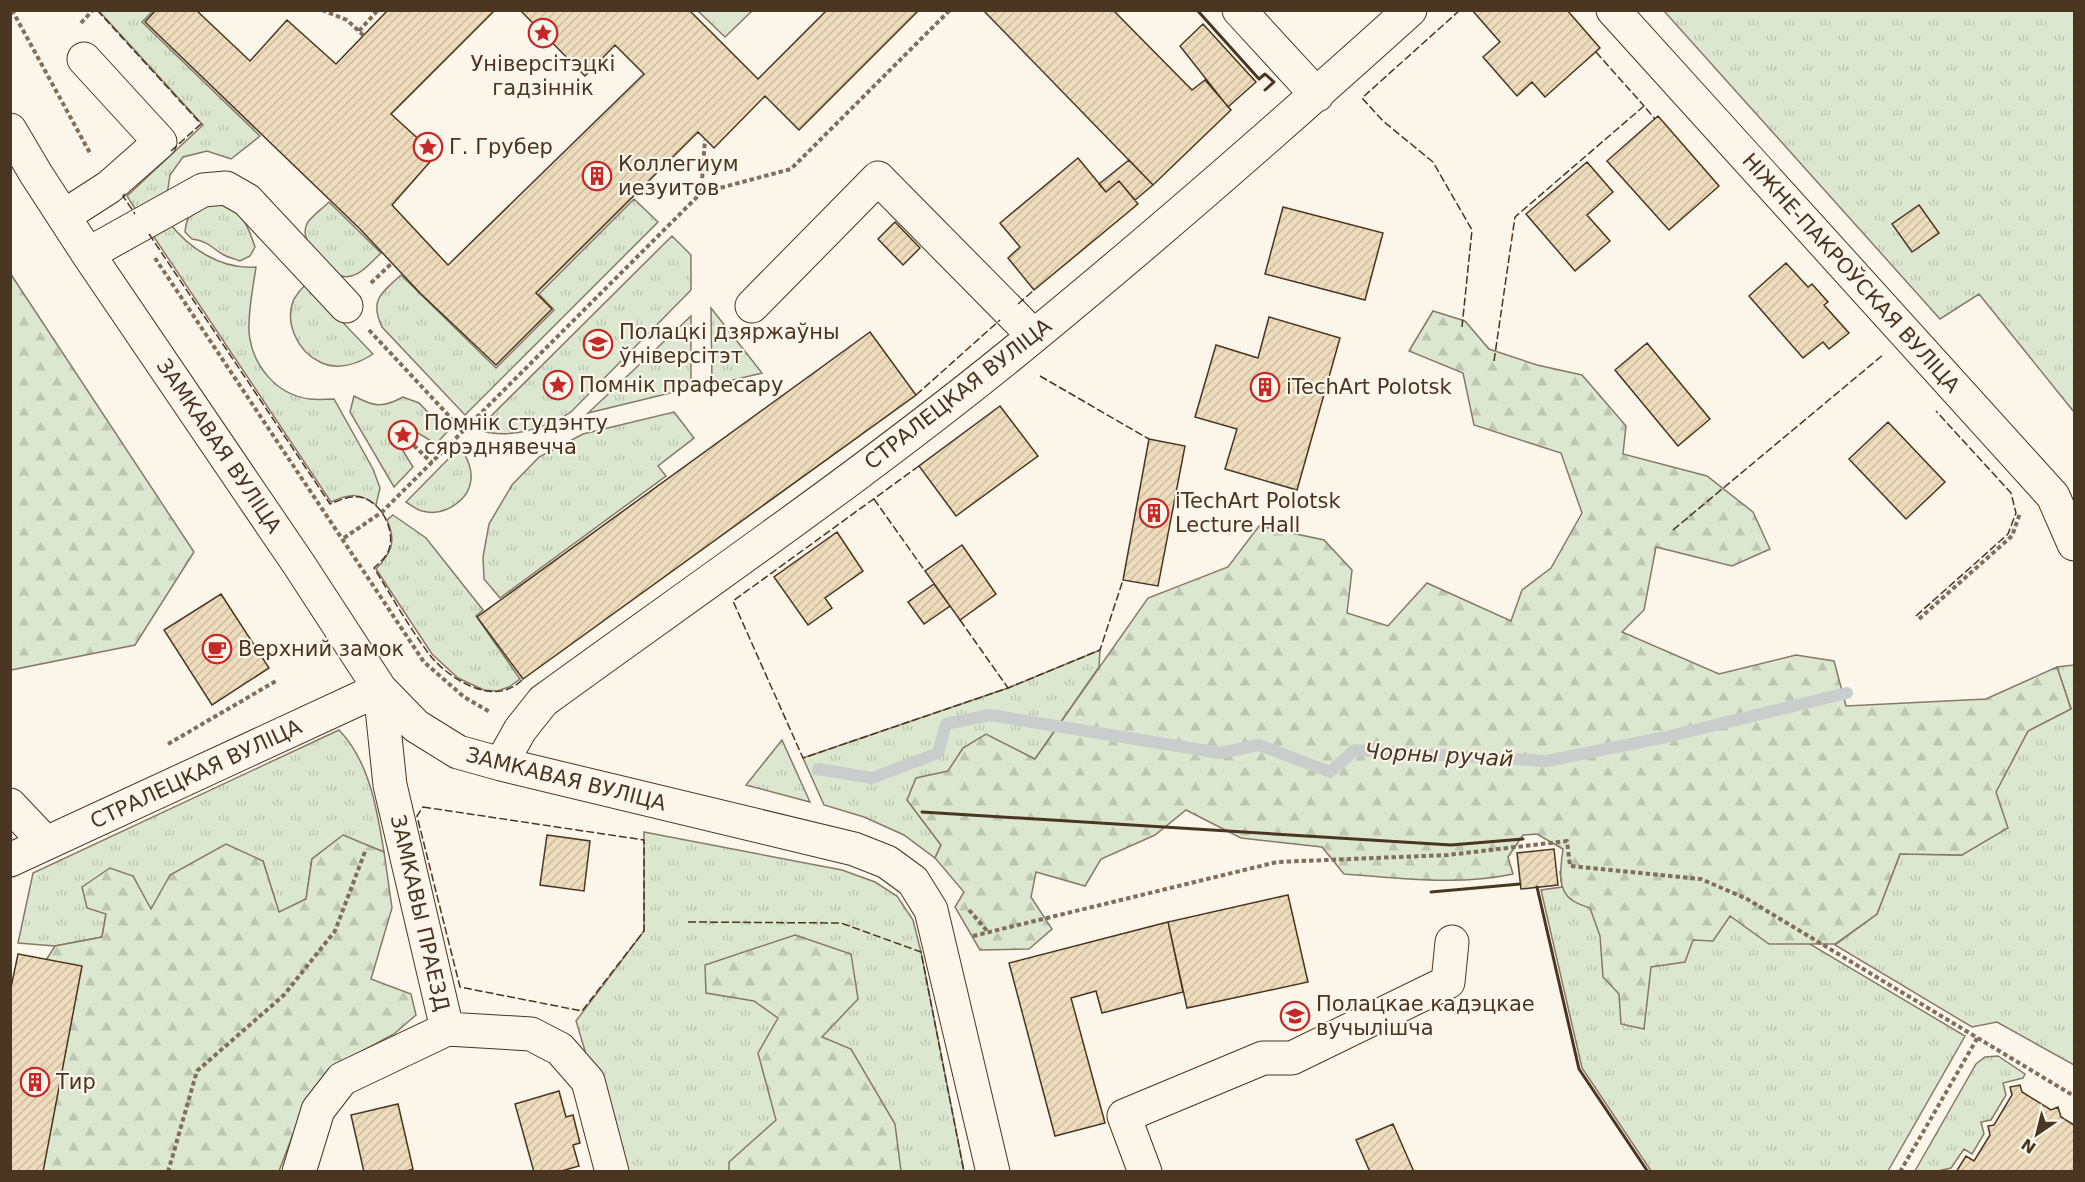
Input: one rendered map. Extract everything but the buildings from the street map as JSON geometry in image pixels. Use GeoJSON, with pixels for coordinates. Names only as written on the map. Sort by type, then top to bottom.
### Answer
{"type":"FeatureCollection","features":[{"type":"Feature","properties":{"kind":"street"},"geometry":{"type":"LineString","coordinates":[[1239,10],[1317,95]]}},
{"type":"Feature","properties":{"kind":"street","name":"СТРАЛЕЦКАЯ ВУЛІЦА"},"geometry":{"type":"LineString","coordinates":[[501,764],[520,730],[543,701],[870,464],[1034,336],[1317,95],[1410,10]]}},
{"type":"Feature","properties":{"kind":"street","name":"НІЖНЕ-ПАКРОЎСКАЯ ВУЛІЦА"},"geometry":{"type":"LineString","coordinates":[[1613,10],[2054,496],[2074,544]]}},
{"type":"Feature","properties":{"kind":"street"},"geometry":{"type":"LineString","coordinates":[[64,216],[109,187],[160,142],[84,59]]}},
{"type":"Feature","properties":{"kind":"street","name":"ЗАМКАВАЯ ВУЛІЦА"},"geometry":{"type":"LineString","coordinates":[[10,130],[88,254],[300,566],[380,689],[416,726],[458,752],[854,849],[887,862],[913,881],[931,910],[993,1172]]}},
{"type":"Feature","properties":{"kind":"street"},"geometry":{"type":"LineString","coordinates":[[752,306],[878,178],[1034,336]]}},
{"type":"Feature","properties":{"kind":"street"},"geometry":{"type":"LineString","coordinates":[[88,254],[203,190],[226,188],[248,200],[346,306]]}},
{"type":"Feature","properties":{"kind":"street","name":"СТРАЛЕЦКАЯ ВУЛІЦА"},"geometry":{"type":"LineString","coordinates":[[12,865],[46,843],[380,689]]}},
{"type":"Feature","properties":{"kind":"street","name":"ЗАМКАВЫ ПРАЕЗД"},"geometry":{"type":"LineString","coordinates":[[380,689],[390,785],[447,1029],[531,1034],[560,1049],[588,1081],[612,1172]]}},
{"type":"Feature","properties":{"kind":"street"},"geometry":{"type":"LineString","coordinates":[[10,805],[46,843]]}},
{"type":"Feature","properties":{"kind":"street"},"geometry":{"type":"LineString","coordinates":[[1144,1172],[1124,1116],[1263,1058],[1292,1058],[1448,982],[1452,942]]}},
{"type":"Feature","properties":{"kind":"street"},"geometry":{"type":"LineString","coordinates":[[299,1172],[318,1110],[342,1079],[447,1029]]}},
{"type":"Feature","properties":{"kind":"path"},"geometry":{"type":"LineString","coordinates":[[12,10],[109,187]]}},
{"type":"Feature","properties":{"kind":"path"},"geometry":{"type":"LineString","coordinates":[[322,10],[347,20],[364,36]]}},
{"type":"Feature","properties":{"kind":"path"},"geometry":{"type":"LineString","coordinates":[[359,31],[378,10]]}},
{"type":"Feature","properties":{"kind":"path"},"geometry":{"type":"LineString","coordinates":[[343,538],[382,512],[701,193],[791,169],[950,10]]}},
{"type":"Feature","properties":{"kind":"path"},"geometry":{"type":"LineString","coordinates":[[701,193],[705,140]]}},
{"type":"Feature","properties":{"kind":"path"},"geometry":{"type":"LineString","coordinates":[[134,228],[424,662],[464,697],[520,730]]}},
{"type":"Feature","properties":{"kind":"path"},"geometry":{"type":"LineString","coordinates":[[346,306],[463,431]]}},
{"type":"Feature","properties":{"kind":"path"},"geometry":{"type":"LineString","coordinates":[[403,435],[432,463]]}},
{"type":"Feature","properties":{"kind":"path"},"geometry":{"type":"LineString","coordinates":[[1919,619],[2012,536],[2020,516],[2020,507]]}},
{"type":"Feature","properties":{"kind":"path"},"geometry":{"type":"LineString","coordinates":[[168,1172],[197,1071],[284,995],[335,931],[369,841]]}},
{"type":"Feature","properties":{"kind":"path"},"geometry":{"type":"LineString","coordinates":[[940,943],[1277,861],[1448,855],[1567,841],[1570,866],[1701,879],[1747,899],[2074,1096]]}},
{"type":"Feature","properties":{"kind":"path"},"geometry":{"type":"LineString","coordinates":[[967,907],[988,933]]}},
{"type":"Feature","properties":{"kind":"path"},"geometry":{"type":"LineString","coordinates":[[1900,1172],[1978,1037]]}},
{"type":"Feature","properties":{"kind":"green space"},"geometry":{"type":"Polygon","coordinates":[[[99,11],[153,11],[142,22],[260,136],[231,159],[207,151],[183,157],[170,175],[167,195],[137,212],[127,196],[203,125],[99,11]]]}},
{"type":"Feature","properties":{"kind":"green space"},"geometry":{"type":"Polygon","coordinates":[[[698,11],[752,11],[725,37],[698,11]]]}},
{"type":"Feature","properties":{"kind":"green space"},"geometry":{"type":"Polygon","coordinates":[[[1664,11],[2074,11],[2074,412],[1979,294],[1940,319],[1664,11]]]}},
{"type":"Feature","properties":{"kind":"green space"},"geometry":{"type":"Polygon","coordinates":[[[634,199],[658,222],[465,415],[382,327],[377,310],[379,297],[401,275],[496,368],[554,310],[539,294],[634,199]]]}},
{"type":"Feature","properties":{"kind":"green space"},"geometry":{"type":"Polygon","coordinates":[[[223,202],[244,221],[255,247],[250,256],[240,261],[226,256],[204,242],[192,239],[185,232],[186,223],[192,212],[223,202]]]}},
{"type":"Feature","properties":{"kind":"green space"},"geometry":{"type":"Polygon","coordinates":[[[329,202],[381,253],[361,272],[349,277],[335,274],[318,257],[306,236],[305,229],[308,222],[329,202]]]}},
{"type":"Feature","properties":{"kind":"green space"},"geometry":{"type":"Polygon","coordinates":[[[168,221],[185,240],[206,255],[230,265],[256,267],[249,324],[255,356],[268,376],[287,391],[310,399],[334,399],[373,469],[380,488],[376,505],[360,496],[344,497],[331,502],[150,231],[168,221]]]}},
{"type":"Feature","properties":{"kind":"green space"},"geometry":{"type":"Polygon","coordinates":[[[672,236],[691,255],[691,290],[571,412],[551,423],[526,431],[501,434],[478,429],[672,236]]]}},
{"type":"Feature","properties":{"kind":"green space"},"geometry":{"type":"Polygon","coordinates":[[[10,273],[194,552],[135,645],[11,670],[10,273]]]}},
{"type":"Feature","properties":{"kind":"green space"},"geometry":{"type":"Polygon","coordinates":[[[306,284],[373,354],[361,361],[333,366],[320,362],[305,351],[292,326],[291,308],[294,299],[306,284]]]}},
{"type":"Feature","properties":{"kind":"green space"},"geometry":{"type":"Polygon","coordinates":[[[711,308],[762,373],[712,385],[711,308]]]}},
{"type":"Feature","properties":{"kind":"green space"},"geometry":{"type":"Polygon","coordinates":[[[1433,311],[1465,321],[1489,349],[1537,365],[1582,375],[1626,426],[1623,454],[1707,476],[1753,512],[1770,549],[1732,566],[1656,547],[1644,610],[1622,632],[1719,674],[1796,655],[1834,661],[1846,706],[1986,699],[2057,667],[2071,709],[2028,731],[1996,792],[2008,828],[1962,855],[1900,854],[1877,914],[1835,944],[1769,944],[1730,916],[1713,941],[1693,940],[1685,962],[1651,967],[1644,1029],[1621,1024],[1619,994],[1603,977],[1600,936],[1590,908],[1574,901],[1567,896],[1564,890],[1561,877],[1563,849],[1537,834],[1523,835],[1508,857],[1513,874],[1471,880],[1408,879],[1344,874],[1322,847],[1241,838],[1186,810],[1155,835],[1101,859],[1085,886],[1036,872],[1031,897],[1052,929],[1029,949],[980,950],[955,907],[964,892],[935,858],[941,845],[907,800],[916,778],[948,771],[963,748],[986,734],[1035,759],[1148,598],[1228,567],[1259,526],[1324,540],[1352,570],[1347,613],[1388,626],[1427,583],[1511,621],[1522,590],[1551,568],[1582,513],[1561,453],[1474,425],[1463,373],[1409,351],[1433,311]]]}},
{"type":"Feature","properties":{"kind":"green space"},"geometry":{"type":"Polygon","coordinates":[[[691,316],[691,388],[588,413],[691,316]]]}},
{"type":"Feature","properties":{"kind":"green space"},"geometry":{"type":"Polygon","coordinates":[[[354,396],[378,405],[403,397],[419,403],[447,432],[436,444],[405,425],[399,426],[394,431],[394,436],[413,467],[394,487],[350,412],[354,396]]]}},
{"type":"Feature","properties":{"kind":"green space"},"geometry":{"type":"Polygon","coordinates":[[[674,412],[694,438],[658,466],[666,476],[500,598],[484,579],[483,557],[489,524],[512,485],[539,457],[583,434],[674,412]]]}},
{"type":"Feature","properties":{"kind":"green space"},"geometry":{"type":"Polygon","coordinates":[[[461,446],[469,465],[471,478],[466,494],[461,500],[438,512],[420,510],[406,502],[461,446]]]}},
{"type":"Feature","properties":{"kind":"green space"},"geometry":{"type":"Polygon","coordinates":[[[393,515],[426,538],[483,610],[476,616],[520,679],[509,687],[497,691],[484,690],[458,678],[432,654],[376,569],[391,547],[392,535],[387,520],[393,515]]]}},
{"type":"Feature","properties":{"kind":"green space"},"geometry":{"type":"Polygon","coordinates":[[[1100,650],[1099,667],[1035,759],[963,748],[949,771],[907,800],[941,845],[935,858],[904,835],[864,817],[824,805],[803,758],[1008,688],[1100,650]]]}},
{"type":"Feature","properties":{"kind":"green space"},"geometry":{"type":"Polygon","coordinates":[[[2074,665],[2074,1065],[1997,1022],[1972,1027],[1835,945],[1877,914],[1900,854],[1962,855],[2028,731],[2071,709],[2057,667],[2074,665]]]}},
{"type":"Feature","properties":{"kind":"green space"},"geometry":{"type":"Polygon","coordinates":[[[339,730],[350,743],[365,772],[375,803],[384,852],[343,836],[312,859],[306,899],[279,913],[263,861],[150,909],[133,876],[106,914],[102,937],[55,946],[18,943],[33,873],[339,730]]]}},
{"type":"Feature","properties":{"kind":"green space"},"geometry":{"type":"Polygon","coordinates":[[[782,740],[810,802],[746,785],[782,740]]]}},
{"type":"Feature","properties":{"kind":"green space"},"geometry":{"type":"Polygon","coordinates":[[[644,832],[842,870],[875,882],[897,896],[913,920],[921,952],[964,1171],[621,1171],[576,1021],[644,931],[644,832]]]}},
{"type":"Feature","properties":{"kind":"green space"},"geometry":{"type":"Polygon","coordinates":[[[343,835],[384,852],[392,908],[371,979],[411,994],[416,1015],[394,1034],[330,1068],[305,1103],[279,1171],[11,1171],[10,1017],[55,946],[102,937],[106,914],[87,908],[82,887],[110,868],[133,876],[151,909],[170,875],[226,844],[263,861],[279,912],[306,899],[312,859],[343,835]]]}},
{"type":"Feature","properties":{"kind":"green space"},"geometry":{"type":"Polygon","coordinates":[[[1560,872],[1744,905],[1965,1036],[1888,1171],[1651,1171],[1582,1068],[1541,890],[1562,887],[1560,872]]]}},
{"type":"Feature","properties":{"kind":"green space"},"geometry":{"type":"Polygon","coordinates":[[[795,935],[851,954],[858,999],[822,1037],[851,1049],[895,1124],[901,1171],[729,1171],[729,1162],[776,1120],[758,1053],[778,1018],[754,1001],[706,993],[705,965],[795,935]]]}},
{"type":"Feature","properties":{"kind":"green space"},"geometry":{"type":"Polygon","coordinates":[[[1998,1056],[2025,1074],[2023,1078],[2003,1083],[2006,1095],[1991,1120],[1981,1122],[1984,1134],[1972,1154],[1964,1149],[1951,1168],[1938,1171],[1915,1171],[1976,1064],[1985,1057],[1998,1056]]]}},
{"type":"Feature","properties":{"kind":"waterway","name":"Чорны ручай"},"geometry":{"type":"LineString","coordinates":[[818,769],[872,778],[938,753],[946,724],[990,715],[1220,753],[1259,745],[1330,772],[1355,750],[1547,761],[1666,737],[1847,693]]}},
{"type":"Feature","properties":{"kind":"fence"},"geometry":{"type":"LineString","coordinates":[[97,10],[201,124],[171,151]]}},
{"type":"Feature","properties":{"kind":"fence"},"geometry":{"type":"LineString","coordinates":[[1460,10],[1362,98],[1383,121],[1433,162],[1472,230],[1462,327]]}},
{"type":"Feature","properties":{"kind":"fence"},"geometry":{"type":"LineString","coordinates":[[1596,52],[1644,106]]}},
{"type":"Feature","properties":{"kind":"fence"},"geometry":{"type":"LineString","coordinates":[[1494,361],[1515,217],[1644,106],[1655,119]]}},
{"type":"Feature","properties":{"kind":"fence"},"geometry":{"type":"LineString","coordinates":[[125,194],[123,196],[135,214]]}},
{"type":"Feature","properties":{"kind":"fence"},"geometry":{"type":"LineString","coordinates":[[149,234],[330,504],[348,498],[362,497],[373,503],[384,515],[390,531],[390,547],[386,556],[374,568],[429,654],[454,677],[487,691],[508,689],[523,679]]}},
{"type":"Feature","properties":{"kind":"fence"},"geometry":{"type":"LineString","coordinates":[[1018,304],[1034,290]]}},
{"type":"Feature","properties":{"kind":"fence"},"geometry":{"type":"LineString","coordinates":[[916,395],[1000,320]]}},
{"type":"Feature","properties":{"kind":"fence"},"geometry":{"type":"LineString","coordinates":[[1673,530],[1884,354]]}},
{"type":"Feature","properties":{"kind":"fence"},"geometry":{"type":"LineString","coordinates":[[1040,376],[1149,439]]}},
{"type":"Feature","properties":{"kind":"fence"},"geometry":{"type":"LineString","coordinates":[[1916,616],[2008,534],[2016,513],[2011,493],[1936,411]]}},
{"type":"Feature","properties":{"kind":"fence"},"geometry":{"type":"LineString","coordinates":[[919,466],[733,601],[803,758],[1008,688],[1100,650],[1123,580]]}},
{"type":"Feature","properties":{"kind":"fence"},"geometry":{"type":"LineString","coordinates":[[874,499],[925,571]]}},
{"type":"Feature","properties":{"kind":"fence"},"geometry":{"type":"LineString","coordinates":[[960,620],[1008,688]]}},
{"type":"Feature","properties":{"kind":"fence"},"geometry":{"type":"LineString","coordinates":[[423,807],[644,840],[644,931],[582,1011],[460,987],[417,816],[423,807]]}},
{"type":"Feature","properties":{"kind":"fence"},"geometry":{"type":"LineString","coordinates":[[688,922],[841,923],[921,952],[964,1172]]}},
{"type":"Feature","properties":{"kind":"wall"},"geometry":{"type":"LineString","coordinates":[[1197,10],[1259,79],[1265,74],[1274,82],[1265,90]]}},
{"type":"Feature","properties":{"kind":"wall"},"geometry":{"type":"LineString","coordinates":[[922,812],[1451,845],[1523,839]]}},
{"type":"Feature","properties":{"kind":"wall"},"geometry":{"type":"LineString","coordinates":[[1431,892],[1520,884]]}},
{"type":"Feature","properties":{"kind":"wall"},"geometry":{"type":"LineString","coordinates":[[1537,887],[1579,1069],[1648,1172]]}},
{"type":"Feature","properties":{"kind":"place","name":"Універсітэцкі гадзіннік"},"geometry":{"type":"Point","coordinates":[543,33]}},
{"type":"Feature","properties":{"kind":"place","name":"Г. Грубер"},"geometry":{"type":"Point","coordinates":[428,147]}},
{"type":"Feature","properties":{"kind":"place","name":"Коллегиум иезуитов"},"geometry":{"type":"Point","coordinates":[597,176]}},
{"type":"Feature","properties":{"kind":"place","name":"Полацкі дзяржаўны ўніверсітэт"},"geometry":{"type":"Point","coordinates":[598,344]}},
{"type":"Feature","properties":{"kind":"place","name":"Помнік прафесару"},"geometry":{"type":"Point","coordinates":[558,385]}},
{"type":"Feature","properties":{"kind":"place","name":"iTechArt Polotsk"},"geometry":{"type":"Point","coordinates":[1265,387]}},
{"type":"Feature","properties":{"kind":"place","name":"Помнік студэнту сярэднявечча"},"geometry":{"type":"Point","coordinates":[403,435]}},
{"type":"Feature","properties":{"kind":"place","name":"iTechArt Polotsk Lecture Hall"},"geometry":{"type":"Point","coordinates":[1154,513]}},
{"type":"Feature","properties":{"kind":"place","name":"Верхний замок"},"geometry":{"type":"Point","coordinates":[217,649]}},
{"type":"Feature","properties":{"kind":"place","name":"Полацкае кадэцкае вучылішча"},"geometry":{"type":"Point","coordinates":[1295,1016]}},
{"type":"Feature","properties":{"kind":"place","name":"Тир"},"geometry":{"type":"Point","coordinates":[35,1082]}}]}
